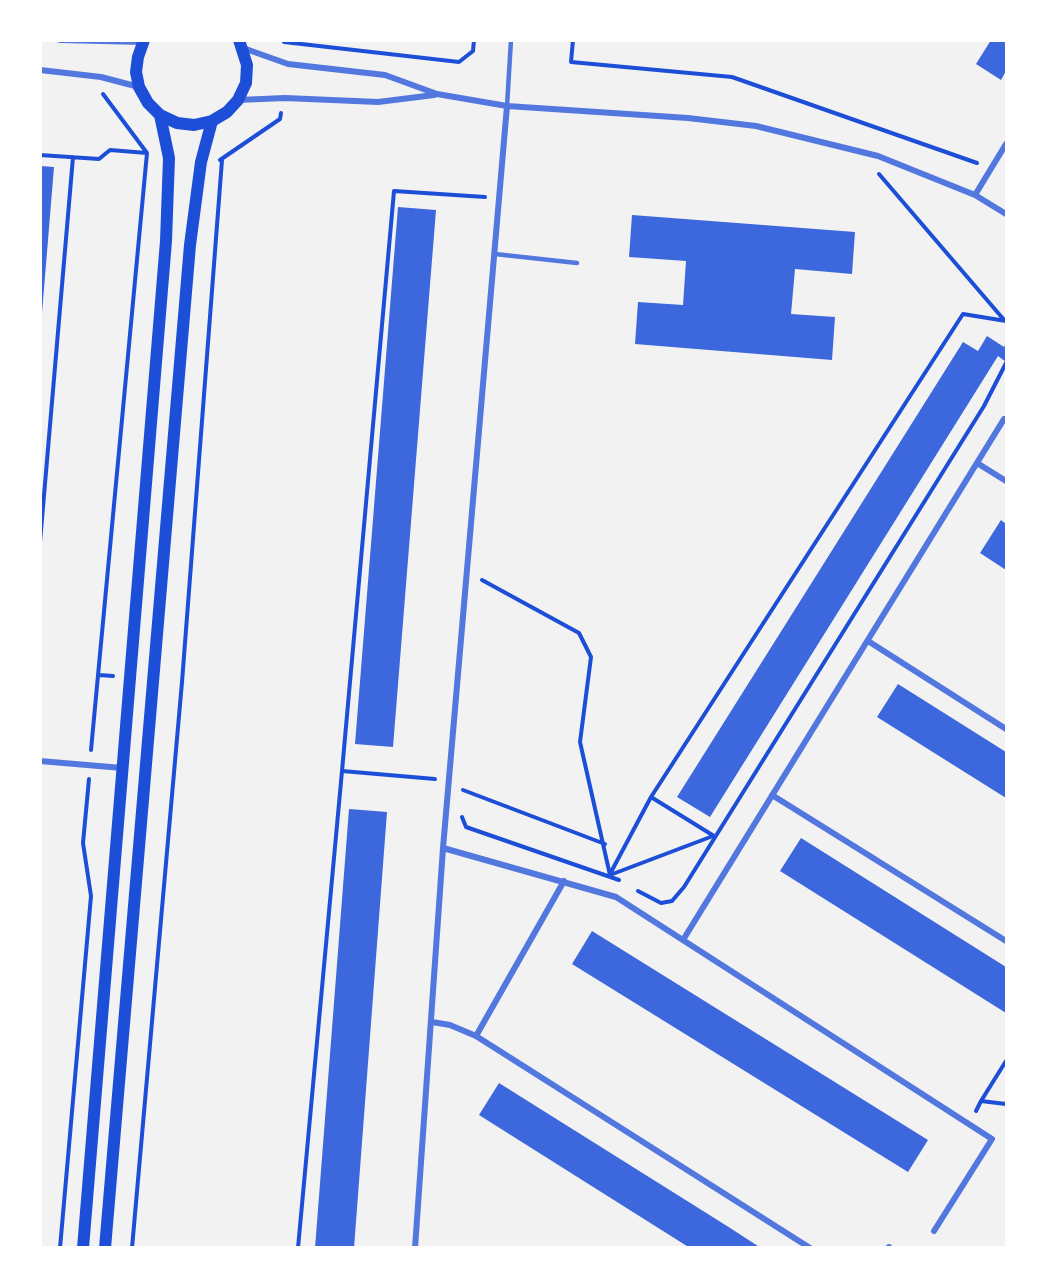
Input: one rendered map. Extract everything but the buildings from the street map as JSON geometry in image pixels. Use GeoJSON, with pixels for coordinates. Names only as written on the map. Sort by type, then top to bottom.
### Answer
{"type":"FeatureCollection","features":[{"type":"Feature","properties":{"kind":"main road"},"geometry":{"type":"LineString","coordinates":[[144,41],[136,72],[139,87],[148,103],[160,115],[177,123],[194,125],[212,121],[227,112],[238,100],[246,83],[247,65],[241,44]]}},
{"type":"Feature","properties":{"kind":"main road"},"geometry":{"type":"LineString","coordinates":[[83,1248],[166,241],[169,158],[160,115]]}},
{"type":"Feature","properties":{"kind":"main road"},"geometry":{"type":"LineString","coordinates":[[105,1248],[190,245],[201,162],[212,121]]}},
{"type":"Feature","properties":{"kind":"main road"},"geometry":{"type":"LineString","coordinates":[[123,768],[144,769]]}},
{"type":"Feature","properties":{"kind":"street"},"geometry":{"type":"LineString","coordinates":[[60,40],[144,41]]}},
{"type":"Feature","properties":{"kind":"street"},"geometry":{"type":"LineString","coordinates":[[241,44],[288,64],[385,75],[437,94],[507,106],[688,118],[756,126],[878,156],[975,195],[1006,214]]}},
{"type":"Feature","properties":{"kind":"street"},"geometry":{"type":"LineString","coordinates":[[40,70],[101,77],[139,87]]}},
{"type":"Feature","properties":{"kind":"street"},"geometry":{"type":"LineString","coordinates":[[238,100],[285,98],[378,102],[437,94]]}},
{"type":"Feature","properties":{"kind":"street"},"geometry":{"type":"LineString","coordinates":[[415,1248],[443,848],[507,106]]}},
{"type":"Feature","properties":{"kind":"street"},"geometry":{"type":"LineString","coordinates":[[975,195],[1006,144]]}},
{"type":"Feature","properties":{"kind":"street"},"geometry":{"type":"LineString","coordinates":[[683,940],[1004,419],[1006,421]]}},
{"type":"Feature","properties":{"kind":"street"},"geometry":{"type":"LineString","coordinates":[[977,463],[1006,481]]}},
{"type":"Feature","properties":{"kind":"street"},"geometry":{"type":"LineString","coordinates":[[867,641],[1006,729]]}},
{"type":"Feature","properties":{"kind":"street"},"geometry":{"type":"LineString","coordinates":[[40,761],[123,768]]}},
{"type":"Feature","properties":{"kind":"street"},"geometry":{"type":"LineString","coordinates":[[772,795],[1006,941]]}},
{"type":"Feature","properties":{"kind":"street"},"geometry":{"type":"LineString","coordinates":[[443,848],[616,897],[992,1139],[934,1231]]}},
{"type":"Feature","properties":{"kind":"street"},"geometry":{"type":"LineString","coordinates":[[476,1036],[564,881]]}},
{"type":"Feature","properties":{"kind":"street"},"geometry":{"type":"LineString","coordinates":[[432,1022],[450,1025],[476,1036],[810,1248]]}},
{"type":"Feature","properties":{"kind":"lane"},"geometry":{"type":"LineString","coordinates":[[507,106],[511,40]]}},
{"type":"Feature","properties":{"kind":"lane"},"geometry":{"type":"LineString","coordinates":[[495,254],[577,263]]}},
{"type":"Feature","properties":{"kind":"path"},"geometry":{"type":"LineString","coordinates":[[284,42],[459,62],[473,51],[474,40]]}},
{"type":"Feature","properties":{"kind":"path"},"geometry":{"type":"LineString","coordinates":[[573,40],[571,62],[732,77],[967,158],[990,170]]}},
{"type":"Feature","properties":{"kind":"path"},"geometry":{"type":"LineString","coordinates":[[60,1248],[90,896],[83,843],[147,153],[100,90],[101,77]]}},
{"type":"Feature","properties":{"kind":"path"},"geometry":{"type":"LineString","coordinates":[[40,154],[99,159],[110,150],[147,153]]}},
{"type":"Feature","properties":{"kind":"path"},"geometry":{"type":"LineString","coordinates":[[40,542],[73,157]]}},
{"type":"Feature","properties":{"kind":"path"},"geometry":{"type":"LineString","coordinates":[[132,1248],[182,682],[222,160]]}},
{"type":"Feature","properties":{"kind":"path"},"geometry":{"type":"LineString","coordinates":[[878,174],[1006,321]]}},
{"type":"Feature","properties":{"kind":"path"},"geometry":{"type":"LineString","coordinates":[[298,1248],[394,191],[500,198]]}},
{"type":"Feature","properties":{"kind":"path"},"geometry":{"type":"LineString","coordinates":[[609,875],[651,797],[963,314],[1006,321]]}},
{"type":"Feature","properties":{"kind":"path"},"geometry":{"type":"LineString","coordinates":[[630,886],[661,903],[672,901],[684,887],[984,406],[1006,363]]}},
{"type":"Feature","properties":{"kind":"path"},"geometry":{"type":"LineString","coordinates":[[468,572],[579,633],[591,657],[580,742],[589,788],[605,844],[609,875]]}},
{"type":"Feature","properties":{"kind":"path"},"geometry":{"type":"LineString","coordinates":[[342,771],[450,781]]}},
{"type":"Feature","properties":{"kind":"path"},"geometry":{"type":"LineString","coordinates":[[460,798],[459,789],[605,844]]}},
{"type":"Feature","properties":{"kind":"path"},"geometry":{"type":"LineString","coordinates":[[651,797],[714,836]]}},
{"type":"Feature","properties":{"kind":"path"},"geometry":{"type":"LineString","coordinates":[[461,807],[466,827],[620,880]]}},
{"type":"Feature","properties":{"kind":"path"},"geometry":{"type":"LineString","coordinates":[[609,875],[714,836]]}},
{"type":"Feature","properties":{"kind":"path"},"geometry":{"type":"LineString","coordinates":[[969,1125],[1006,1061]]}},
{"type":"Feature","properties":{"kind":"path"},"geometry":{"type":"LineString","coordinates":[[981,1101],[1006,1104]]}}]}
